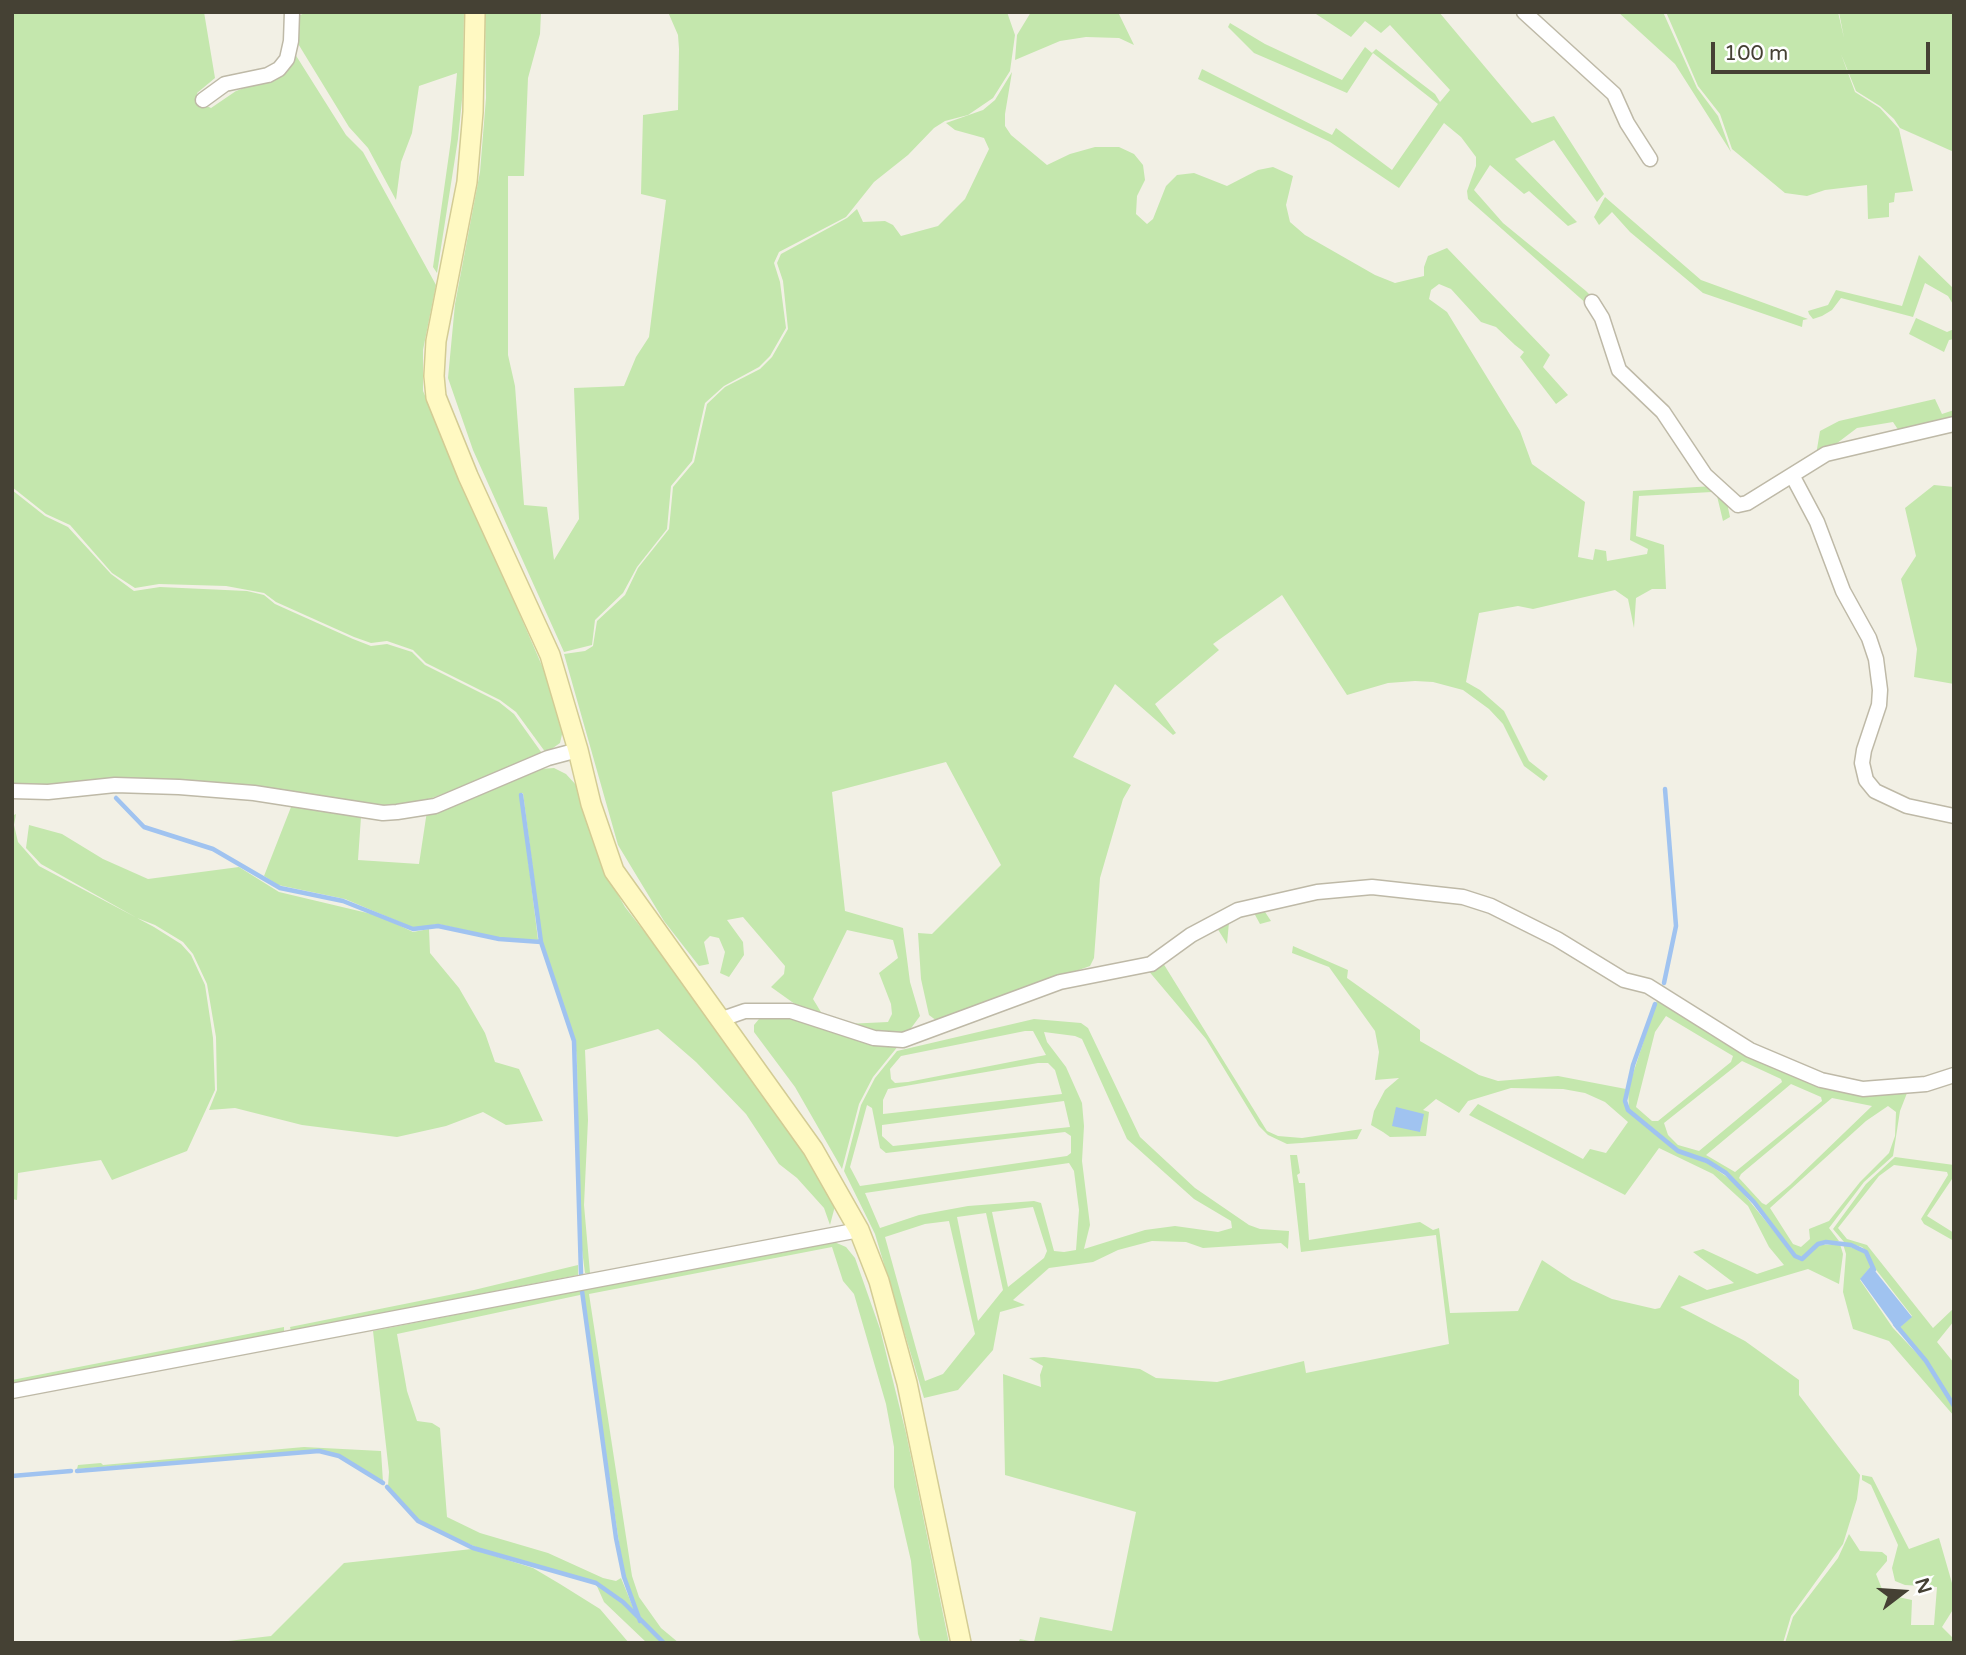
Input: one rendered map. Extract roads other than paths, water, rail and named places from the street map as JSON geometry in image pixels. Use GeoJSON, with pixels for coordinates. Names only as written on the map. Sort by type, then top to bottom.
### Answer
{"type":"FeatureCollection","features":[{"type":"Feature","properties":{"kind":"main road"},"geometry":{"type":"LineString","coordinates":[[475,12],[473,112],[467,182],[436,341],[433,376],[436,397],[468,476],[550,656],[578,750],[590,804],[614,871],[813,1149],[859,1230],[879,1281],[907,1383],[961,1643]]}},
{"type":"Feature","properties":{"kind":"street"},"geometry":{"type":"LineString","coordinates":[[203,100],[225,84],[268,75],[279,69],[287,59],[292,12]]}},
{"type":"Feature","properties":{"kind":"street"},"geometry":{"type":"LineString","coordinates":[[1524,12],[1614,94],[1627,123],[1650,159]]}},
{"type":"Feature","properties":{"kind":"street"},"geometry":{"type":"LineString","coordinates":[[1592,302],[1602,318],[1619,370],[1663,412],[1705,475],[1731,501],[1747,503],[1826,454],[1954,424]]}},
{"type":"Feature","properties":{"kind":"street"},"geometry":{"type":"LineString","coordinates":[[1793,475],[1817,522],[1843,591],[1868,638],[1879,674],[1879,705],[1862,763],[1866,780],[1875,790],[1898,802],[1924,811],[1954,816]]}},
{"type":"Feature","properties":{"kind":"street"},"geometry":{"type":"LineString","coordinates":[[12,791],[48,792],[115,785],[179,787],[254,793],[383,813],[397,812],[435,806],[548,758],[578,750]]}},
{"type":"Feature","properties":{"kind":"street"},"geometry":{"type":"LineString","coordinates":[[719,1020],[745,1011],[791,1010],[874,1038],[903,1041],[1060,982],[1151,964],[1217,920],[1259,903],[1317,892],[1373,887],[1463,897],[1491,906],[1547,933],[1624,980],[1648,986],[1750,1050],[1821,1080],[1863,1089],[1926,1084],[1954,1075]]}},
{"type":"Feature","properties":{"kind":"street"},"geometry":{"type":"LineString","coordinates":[[12,1391],[859,1230]]}},
{"type":"Feature","properties":{"kind":"water"},"geometry":{"type":"Polygon","coordinates":[[[1396,1107],[1424,1114],[1420,1132],[1392,1126],[1396,1107]]]}},
{"type":"Feature","properties":{"kind":"water"},"geometry":{"type":"Polygon","coordinates":[[[1871,1266],[1912,1317],[1897,1330],[1860,1279],[1871,1266]]]}},
{"type":"Feature","properties":{"kind":"waterway"},"geometry":{"type":"LineString","coordinates":[[1664,983],[1676,926],[1665,789]]}},
{"type":"Feature","properties":{"kind":"waterway"},"geometry":{"type":"LineString","coordinates":[[521,795],[541,942],[574,1041],[581,1274]]}},
{"type":"Feature","properties":{"kind":"waterway"},"geometry":{"type":"LineString","coordinates":[[116,798],[144,827],[213,849],[280,888],[343,901],[413,929],[438,926],[499,939],[541,942]]}},
{"type":"Feature","properties":{"kind":"waterway"},"geometry":{"type":"LineString","coordinates":[[1655,1004],[1633,1065],[1625,1101],[1628,1110],[1678,1151],[1707,1161],[1726,1173],[1754,1202],[1795,1256],[1802,1259],[1818,1244],[1826,1242],[1851,1245],[1866,1252],[1874,1270]]}},
{"type":"Feature","properties":{"kind":"waterway"},"geometry":{"type":"LineString","coordinates":[[582,1291],[616,1538],[624,1577],[640,1621]]}},
{"type":"Feature","properties":{"kind":"waterway"},"geometry":{"type":"LineString","coordinates":[[1895,1324],[1926,1361],[1954,1406]]}},
{"type":"Feature","properties":{"kind":"waterway"},"geometry":{"type":"LineString","coordinates":[[77,1471],[319,1451],[339,1456],[383,1483]]}},
{"type":"Feature","properties":{"kind":"waterway"},"geometry":{"type":"LineString","coordinates":[[12,1476],[71,1471]]}},
{"type":"Feature","properties":{"kind":"waterway"},"geometry":{"type":"LineString","coordinates":[[387,1487],[418,1521],[473,1548],[596,1583],[623,1602],[664,1643]]}}]}
